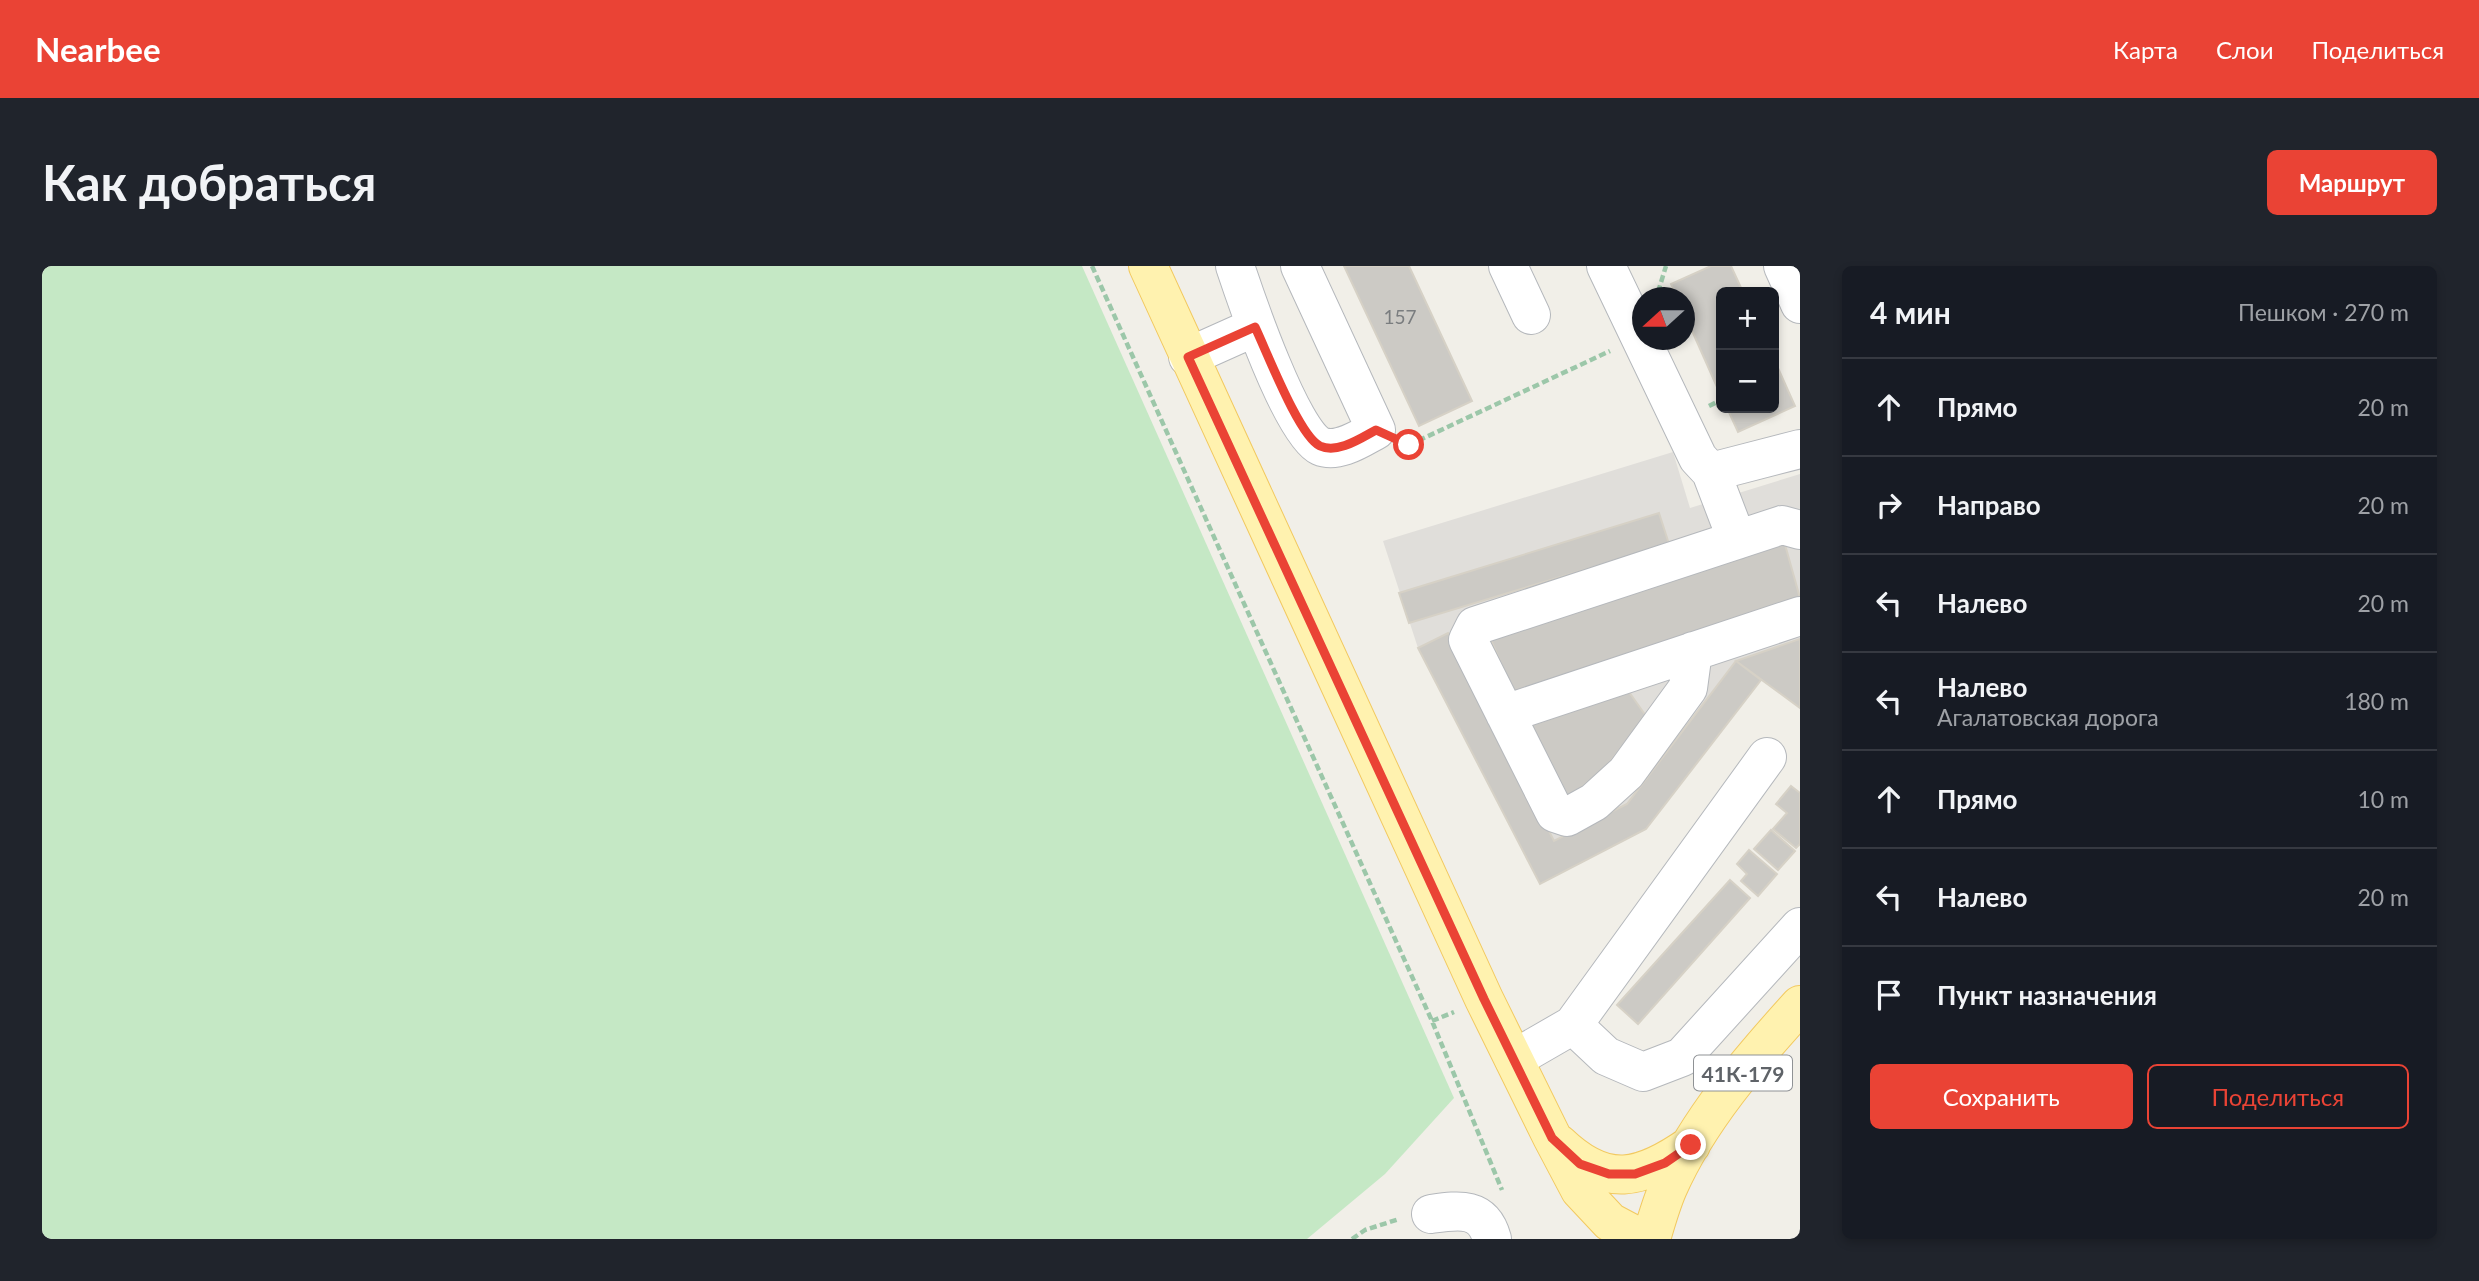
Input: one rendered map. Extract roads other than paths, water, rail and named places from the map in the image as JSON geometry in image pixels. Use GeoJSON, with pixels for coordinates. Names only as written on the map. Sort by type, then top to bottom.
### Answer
{"type":"FeatureCollection","features":[{"type":"Feature","properties":{"kind":"main road"},"geometry":{"type":"LineString","coordinates":[[1148,266],[1552,1138],[1580,1191],[1610,1222],[1642,1239]]}},
{"type":"Feature","properties":{"kind":"main road","name":"41К-179"},"geometry":{"type":"LineString","coordinates":[[1651,1239],[1668,1189],[1691,1145],[1759,1051],[1800,1005]]}},
{"type":"Feature","properties":{"kind":"main road"},"geometry":{"type":"LineString","coordinates":[[1552,1138],[1580,1164],[1609,1174],[1635,1174],[1665,1163],[1691,1145]]}},
{"type":"Feature","properties":{"kind":"lane"},"geometry":{"type":"LineString","coordinates":[[1235,266],[1255,327],[1305,435],[1321,447],[1340,448],[1376,430],[1300,266]]}},
{"type":"Feature","properties":{"kind":"lane"},"geometry":{"type":"LineString","coordinates":[[1508,266],[1531,315]]}},
{"type":"Feature","properties":{"kind":"lane"},"geometry":{"type":"LineString","coordinates":[[1606,266],[1698,458],[1711,472],[1737,540]]}},
{"type":"Feature","properties":{"kind":"lane"},"geometry":{"type":"LineString","coordinates":[[1188,357],[1255,327]]}},
{"type":"Feature","properties":{"kind":"lane"},"geometry":{"type":"LineString","coordinates":[[1711,472],[1800,449]]}},
{"type":"Feature","properties":{"kind":"lane"},"geometry":{"type":"LineString","coordinates":[[1693,651],[1688,688],[1626,773],[1594,802],[1567,817],[1555,813],[1468,639],[1475,626],[1782,525],[1800,530]]}},
{"type":"Feature","properties":{"kind":"lane"},"geometry":{"type":"LineString","coordinates":[[1505,714],[1800,616]]}},
{"type":"Feature","properties":{"kind":"lane"},"geometry":{"type":"LineString","coordinates":[[1514,1059],[1573,1025],[1767,757]]}},
{"type":"Feature","properties":{"kind":"lane"},"geometry":{"type":"LineString","coordinates":[[1573,1025],[1606,1056],[1643,1072],[1682,1058],[1800,927]]}},
{"type":"Feature","properties":{"kind":"lane"},"geometry":{"type":"LineString","coordinates":[[1431,1214],[1464,1210],[1479,1215],[1492,1239]]}}]}
